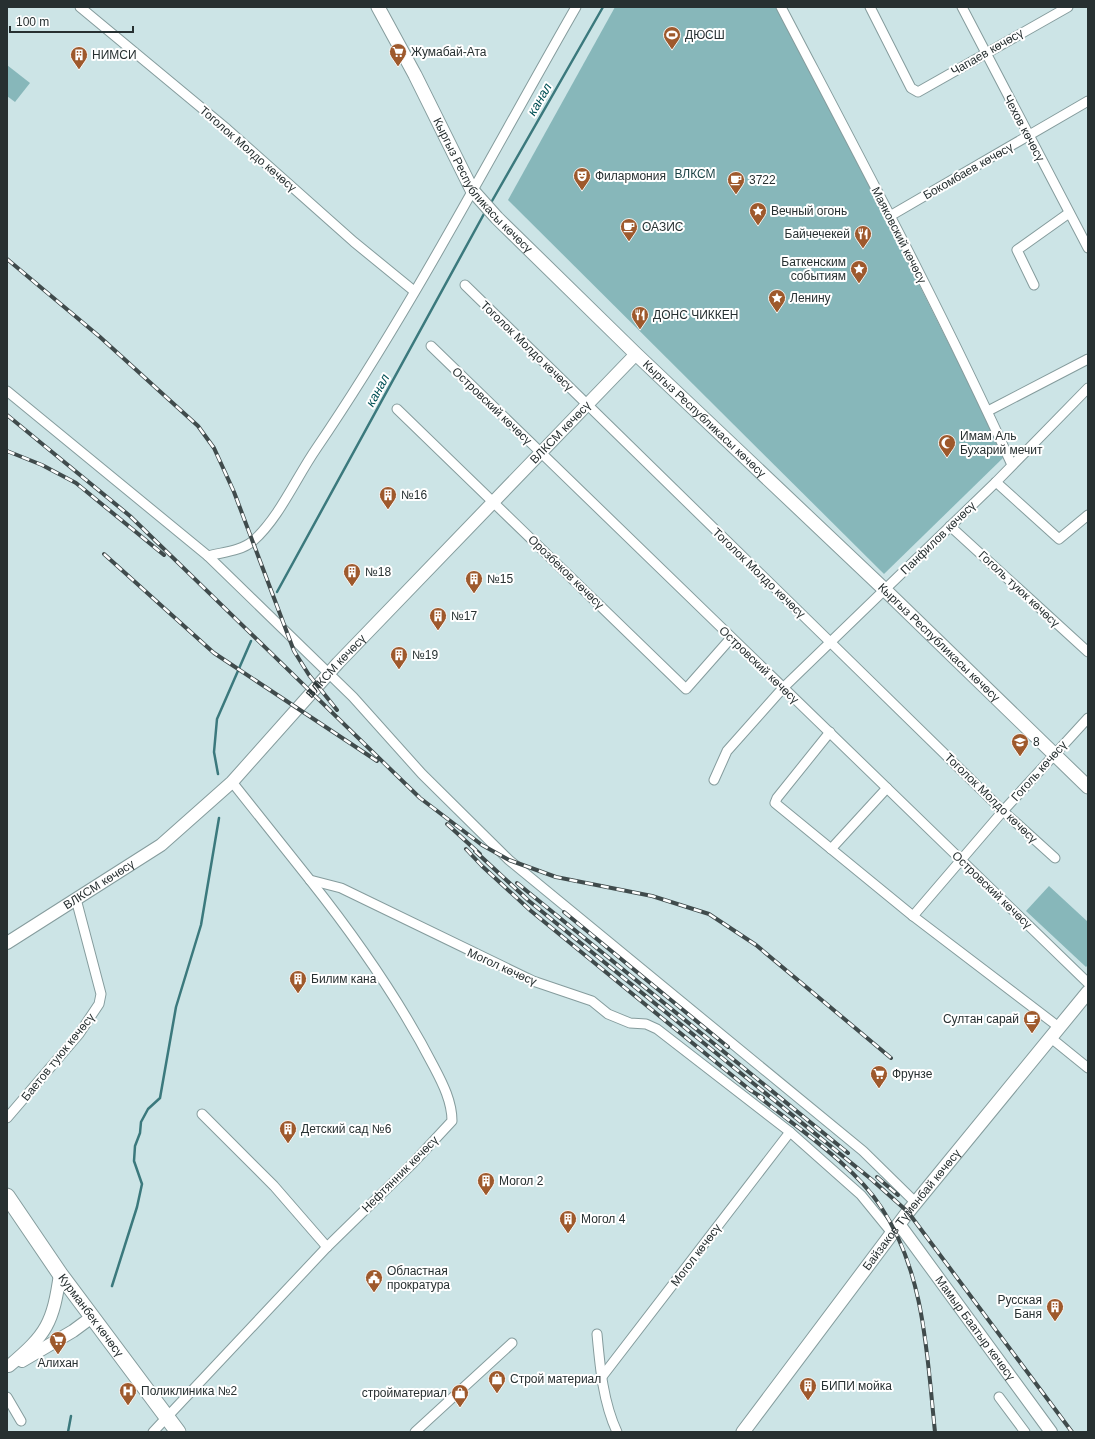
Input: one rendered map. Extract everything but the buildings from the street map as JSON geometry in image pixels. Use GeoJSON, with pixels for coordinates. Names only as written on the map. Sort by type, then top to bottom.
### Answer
{"type":"FeatureCollection","features":[{"type":"Feature","properties":{"kind":"main road","name":"Кыргыз Республикасы көчөсү"},"geometry":{"type":"LineString","coordinates":[[378,7],[415,75],[472,190],[497,218],[636,354],[885,590],[1088,787]]}},
{"type":"Feature","properties":{"kind":"main road","name":"Байзаков Түмөнбай көчөсү"},"geometry":{"type":"LineString","coordinates":[[743,1432],[895,1229],[1088,992]]}},
{"type":"Feature","properties":{"kind":"main road","name":"Курманбек көчөсү"},"geometry":{"type":"LineString","coordinates":[[7,1196],[60,1274],[178,1432]]}},
{"type":"Feature","properties":{"kind":"street","name":"Тоголок Молдо көчөсү"},"geometry":{"type":"LineString","coordinates":[[80,7],[227,129],[354,242],[414,291]]}},
{"type":"Feature","properties":{"kind":"street"},"geometry":{"type":"LineString","coordinates":[[208,556],[241,548],[252,541],[268,524],[311,456],[362,381],[576,7]]}},
{"type":"Feature","properties":{"kind":"street","name":"Маяковский көчөсү"},"geometry":{"type":"LineString","coordinates":[[781,7],[890,216],[988,412],[1012,465]]}},
{"type":"Feature","properties":{"kind":"street","name":"Чапаев көчөсү"},"geometry":{"type":"LineString","coordinates":[[870,7],[911,88],[918,92],[1055,10],[1068,7]]}},
{"type":"Feature","properties":{"kind":"street","name":"Чехов көчөсү"},"geometry":{"type":"LineString","coordinates":[[962,7],[1068,213],[1088,248]]}},
{"type":"Feature","properties":{"kind":"street","name":"Бокомбаев көчөсү"},"geometry":{"type":"LineString","coordinates":[[890,216],[1088,101]]}},
{"type":"Feature","properties":{"kind":"street"},"geometry":{"type":"LineString","coordinates":[[1034,285],[1017,250],[1068,213]]}},
{"type":"Feature","properties":{"kind":"street","name":"Тоголок Молдо көчөсү"},"geometry":{"type":"LineString","coordinates":[[465,285],[1003,811],[1055,858]]}},
{"type":"Feature","properties":{"kind":"street","name":"Островский көчөсү"},"geometry":{"type":"LineString","coordinates":[[431,346],[1088,983]]}},
{"type":"Feature","properties":{"kind":"street","name":"ВЛКСМ көчөсү"},"geometry":{"type":"LineString","coordinates":[[7,943],[161,845],[232,782],[329,673],[636,354]]}},
{"type":"Feature","properties":{"kind":"street"},"geometry":{"type":"LineString","coordinates":[[988,412],[1088,360]]}},
{"type":"Feature","properties":{"kind":"street","name":"Панфилов көчөсү"},"geometry":{"type":"LineString","coordinates":[[714,780],[727,752],[784,688],[996,482],[1088,388]]}},
{"type":"Feature","properties":{"kind":"street"},"geometry":{"type":"LineString","coordinates":[[7,391],[208,556],[353,697],[422,774],[508,860],[863,1151],[916,1203]]}},
{"type":"Feature","properties":{"kind":"street","name":"Орозбеков көчөсү"},"geometry":{"type":"LineString","coordinates":[[397,409],[686,689],[731,638]]}},
{"type":"Feature","properties":{"kind":"street"},"geometry":{"type":"LineString","coordinates":[[996,482],[1059,539],[1088,515]]}},
{"type":"Feature","properties":{"kind":"street","name":"Гоголь туюк көчөсү"},"geometry":{"type":"LineString","coordinates":[[950,526],[1088,652]]}},
{"type":"Feature","properties":{"kind":"street","name":"Гоголь көчөсү"},"geometry":{"type":"LineString","coordinates":[[913,916],[1003,811],[1088,718]]}},
{"type":"Feature","properties":{"kind":"street"},"geometry":{"type":"LineString","coordinates":[[830,732],[777,798],[775,803],[1056,1033],[1088,1068]]}},
{"type":"Feature","properties":{"kind":"street"},"geometry":{"type":"LineString","coordinates":[[232,782],[310,880]]}},
{"type":"Feature","properties":{"kind":"street"},"geometry":{"type":"LineString","coordinates":[[831,850],[887,788]]}},
{"type":"Feature","properties":{"kind":"street","name":"Могол көчөсү"},"geometry":{"type":"LineString","coordinates":[[310,880],[341,888],[533,981],[592,1001],[613,1016],[630,1023],[646,1024],[657,1028],[790,1132],[895,1229]]}},
{"type":"Feature","properties":{"kind":"street","name":"Нефтянник көчөсү"},"geometry":{"type":"LineString","coordinates":[[153,1432],[166,1416],[327,1247],[413,1163],[452,1121],[452,1111],[444,1086],[429,1055],[375,970],[310,880]]}},
{"type":"Feature","properties":{"kind":"street","name":"Баетов туюк көчөсү"},"geometry":{"type":"LineString","coordinates":[[7,1118],[79,1034],[99,1004],[100,994],[76,899]]}},
{"type":"Feature","properties":{"kind":"street"},"geometry":{"type":"LineString","coordinates":[[202,1114],[274,1186],[327,1247]]}},
{"type":"Feature","properties":{"kind":"street","name":"Могол көчөсү"},"geometry":{"type":"LineString","coordinates":[[601,1378],[790,1132]]}},
{"type":"Feature","properties":{"kind":"street","name":"Мамыр Баатыр көчөсү"},"geometry":{"type":"LineString","coordinates":[[895,1229],[1051,1432]]}},
{"type":"Feature","properties":{"kind":"street"},"geometry":{"type":"LineString","coordinates":[[8,1367],[39,1339],[47,1327],[53,1311],[60,1274]]}},
{"type":"Feature","properties":{"kind":"street"},"geometry":{"type":"LineString","coordinates":[[8,1367],[31,1357],[73,1331],[92,1317]]}},
{"type":"Feature","properties":{"kind":"street"},"geometry":{"type":"LineString","coordinates":[[597,1334],[601,1378],[613,1424],[617,1432]]}},
{"type":"Feature","properties":{"kind":"street"},"geometry":{"type":"LineString","coordinates":[[415,1432],[512,1343]]}},
{"type":"Feature","properties":{"kind":"street"},"geometry":{"type":"LineString","coordinates":[[7,1397],[21,1421]]}},
{"type":"Feature","properties":{"kind":"street"},"geometry":{"type":"LineString","coordinates":[[999,1397],[1025,1432]]}},
{"type":"Feature","properties":{"kind":"green space","name":"ВЛКСМ"},"geometry":{"type":"Polygon","coordinates":[[[615,7],[780,7],[1005,456],[884,574],[508,200],[615,7]]]}},
{"type":"Feature","properties":{"kind":"green space"},"geometry":{"type":"Polygon","coordinates":[[[7,65],[30,83],[15,102],[7,96],[7,65]]]}},
{"type":"Feature","properties":{"kind":"green space"},"geometry":{"type":"Polygon","coordinates":[[[1049,886],[1088,922],[1088,965],[1086,967],[1026,911],[1049,886]]]}},
{"type":"Feature","properties":{"kind":"waterway","name":"канал"},"geometry":{"type":"LineString","coordinates":[[492,201],[603,7]]}},
{"type":"Feature","properties":{"kind":"waterway","name":"канал"},"geometry":{"type":"LineString","coordinates":[[277,592],[485,212]]}},
{"type":"Feature","properties":{"kind":"waterway"},"geometry":{"type":"LineString","coordinates":[[218,774],[214,752],[217,719],[251,641]]}},
{"type":"Feature","properties":{"kind":"waterway"},"geometry":{"type":"LineString","coordinates":[[112,1286],[137,1207],[142,1184],[134,1161],[135,1146],[140,1133],[141,1122],[148,1109],[160,1098],[176,1007],[201,925],[219,818]]}},
{"type":"Feature","properties":{"kind":"waterway"},"geometry":{"type":"LineString","coordinates":[[68,1432],[71,1416]]}},
{"type":"Feature","properties":{"kind":"railway"},"geometry":{"type":"LineString","coordinates":[[7,259],[100,337],[198,426],[214,448],[234,492],[294,651],[309,675],[337,710]]}},
{"type":"Feature","properties":{"kind":"railway"},"geometry":{"type":"LineString","coordinates":[[7,415],[130,516],[420,798],[482,845],[509,860],[556,877],[652,896],[709,914],[756,945],[891,1058]]}},
{"type":"Feature","properties":{"kind":"railway"},"geometry":{"type":"LineString","coordinates":[[7,451],[42,465],[76,483],[164,555]]}},
{"type":"Feature","properties":{"kind":"railway"},"geometry":{"type":"LineString","coordinates":[[104,554],[214,653],[377,761]]}},
{"type":"Feature","properties":{"kind":"railway"},"geometry":{"type":"LineString","coordinates":[[447,824],[480,854]]}},
{"type":"Feature","properties":{"kind":"railway"},"geometry":{"type":"LineString","coordinates":[[466,849],[482,866],[531,911],[750,1090],[763,1098]]}},
{"type":"Feature","properties":{"kind":"railway"},"geometry":{"type":"LineString","coordinates":[[475,851],[529,901],[871,1179],[908,1212],[1072,1432]]}},
{"type":"Feature","properties":{"kind":"railway"},"geometry":{"type":"LineString","coordinates":[[517,883],[848,1153]]}},
{"type":"Feature","properties":{"kind":"railway"},"geometry":{"type":"LineString","coordinates":[[564,912],[728,1047]]}},
{"type":"Feature","properties":{"kind":"railway"},"geometry":{"type":"LineString","coordinates":[[758,1096],[824,1148],[856,1176],[870,1191],[896,1232],[907,1259],[922,1316],[935,1432]]}},
{"type":"Feature","properties":{"kind":"railway"},"geometry":{"type":"LineString","coordinates":[[877,1177],[898,1195]]}},
{"type":"Feature","properties":{"kind":"place","name":"ДЮСШ"},"geometry":{"type":"Point","coordinates":[672,50]}},
{"type":"Feature","properties":{"kind":"place","name":"Жумабай-Ата"},"geometry":{"type":"Point","coordinates":[398,67]}},
{"type":"Feature","properties":{"kind":"place","name":"НИМСИ"},"geometry":{"type":"Point","coordinates":[79,70]}},
{"type":"Feature","properties":{"kind":"place","name":"Филармония"},"geometry":{"type":"Point","coordinates":[582,191]}},
{"type":"Feature","properties":{"kind":"place","name":"3722"},"geometry":{"type":"Point","coordinates":[736,195]}},
{"type":"Feature","properties":{"kind":"place","name":"Вечный огонь"},"geometry":{"type":"Point","coordinates":[758,226]}},
{"type":"Feature","properties":{"kind":"place","name":"ОАЗИС"},"geometry":{"type":"Point","coordinates":[629,242]}},
{"type":"Feature","properties":{"kind":"place","name":"Байчечекей"},"geometry":{"type":"Point","coordinates":[863,249]}},
{"type":"Feature","properties":{"kind":"place","name":"Баткенским событиям"},"geometry":{"type":"Point","coordinates":[859,284]}},
{"type":"Feature","properties":{"kind":"place","name":"Ленину"},"geometry":{"type":"Point","coordinates":[777,313]}},
{"type":"Feature","properties":{"kind":"place","name":"ДОНС ЧИККЕН"},"geometry":{"type":"Point","coordinates":[640,330]}},
{"type":"Feature","properties":{"kind":"place","name":"Имам Аль Бухарий мечит"},"geometry":{"type":"Point","coordinates":[947,458]}},
{"type":"Feature","properties":{"kind":"place","name":"№16"},"geometry":{"type":"Point","coordinates":[388,510]}},
{"type":"Feature","properties":{"kind":"place","name":"№18"},"geometry":{"type":"Point","coordinates":[352,587]}},
{"type":"Feature","properties":{"kind":"place","name":"№15"},"geometry":{"type":"Point","coordinates":[474,594]}},
{"type":"Feature","properties":{"kind":"place","name":"№17"},"geometry":{"type":"Point","coordinates":[438,631]}},
{"type":"Feature","properties":{"kind":"place","name":"№19"},"geometry":{"type":"Point","coordinates":[399,670]}},
{"type":"Feature","properties":{"kind":"place","name":"8"},"geometry":{"type":"Point","coordinates":[1020,757]}},
{"type":"Feature","properties":{"kind":"place","name":"Билим кана"},"geometry":{"type":"Point","coordinates":[298,994]}},
{"type":"Feature","properties":{"kind":"place","name":"Султан сарай"},"geometry":{"type":"Point","coordinates":[1032,1034]}},
{"type":"Feature","properties":{"kind":"place","name":"Фрунзе"},"geometry":{"type":"Point","coordinates":[879,1089]}},
{"type":"Feature","properties":{"kind":"place","name":"Детский сад №6"},"geometry":{"type":"Point","coordinates":[288,1144]}},
{"type":"Feature","properties":{"kind":"place","name":"Могол 2"},"geometry":{"type":"Point","coordinates":[486,1196]}},
{"type":"Feature","properties":{"kind":"place","name":"Могол 4"},"geometry":{"type":"Point","coordinates":[568,1234]}},
{"type":"Feature","properties":{"kind":"place","name":"Областная прократура"},"geometry":{"type":"Point","coordinates":[374,1293]}},
{"type":"Feature","properties":{"kind":"place","name":"Русская Баня"},"geometry":{"type":"Point","coordinates":[1055,1322]}},
{"type":"Feature","properties":{"kind":"place","name":"Алихан"},"geometry":{"type":"Point","coordinates":[58,1355]}},
{"type":"Feature","properties":{"kind":"place","name":"Строй материал"},"geometry":{"type":"Point","coordinates":[497,1394]}},
{"type":"Feature","properties":{"kind":"place","name":"БИПИ мойка"},"geometry":{"type":"Point","coordinates":[808,1401]}},
{"type":"Feature","properties":{"kind":"place","name":"Поликлиника №2"},"geometry":{"type":"Point","coordinates":[128,1406]}},
{"type":"Feature","properties":{"kind":"place","name":"стройматериал"},"geometry":{"type":"Point","coordinates":[460,1408]}}]}
